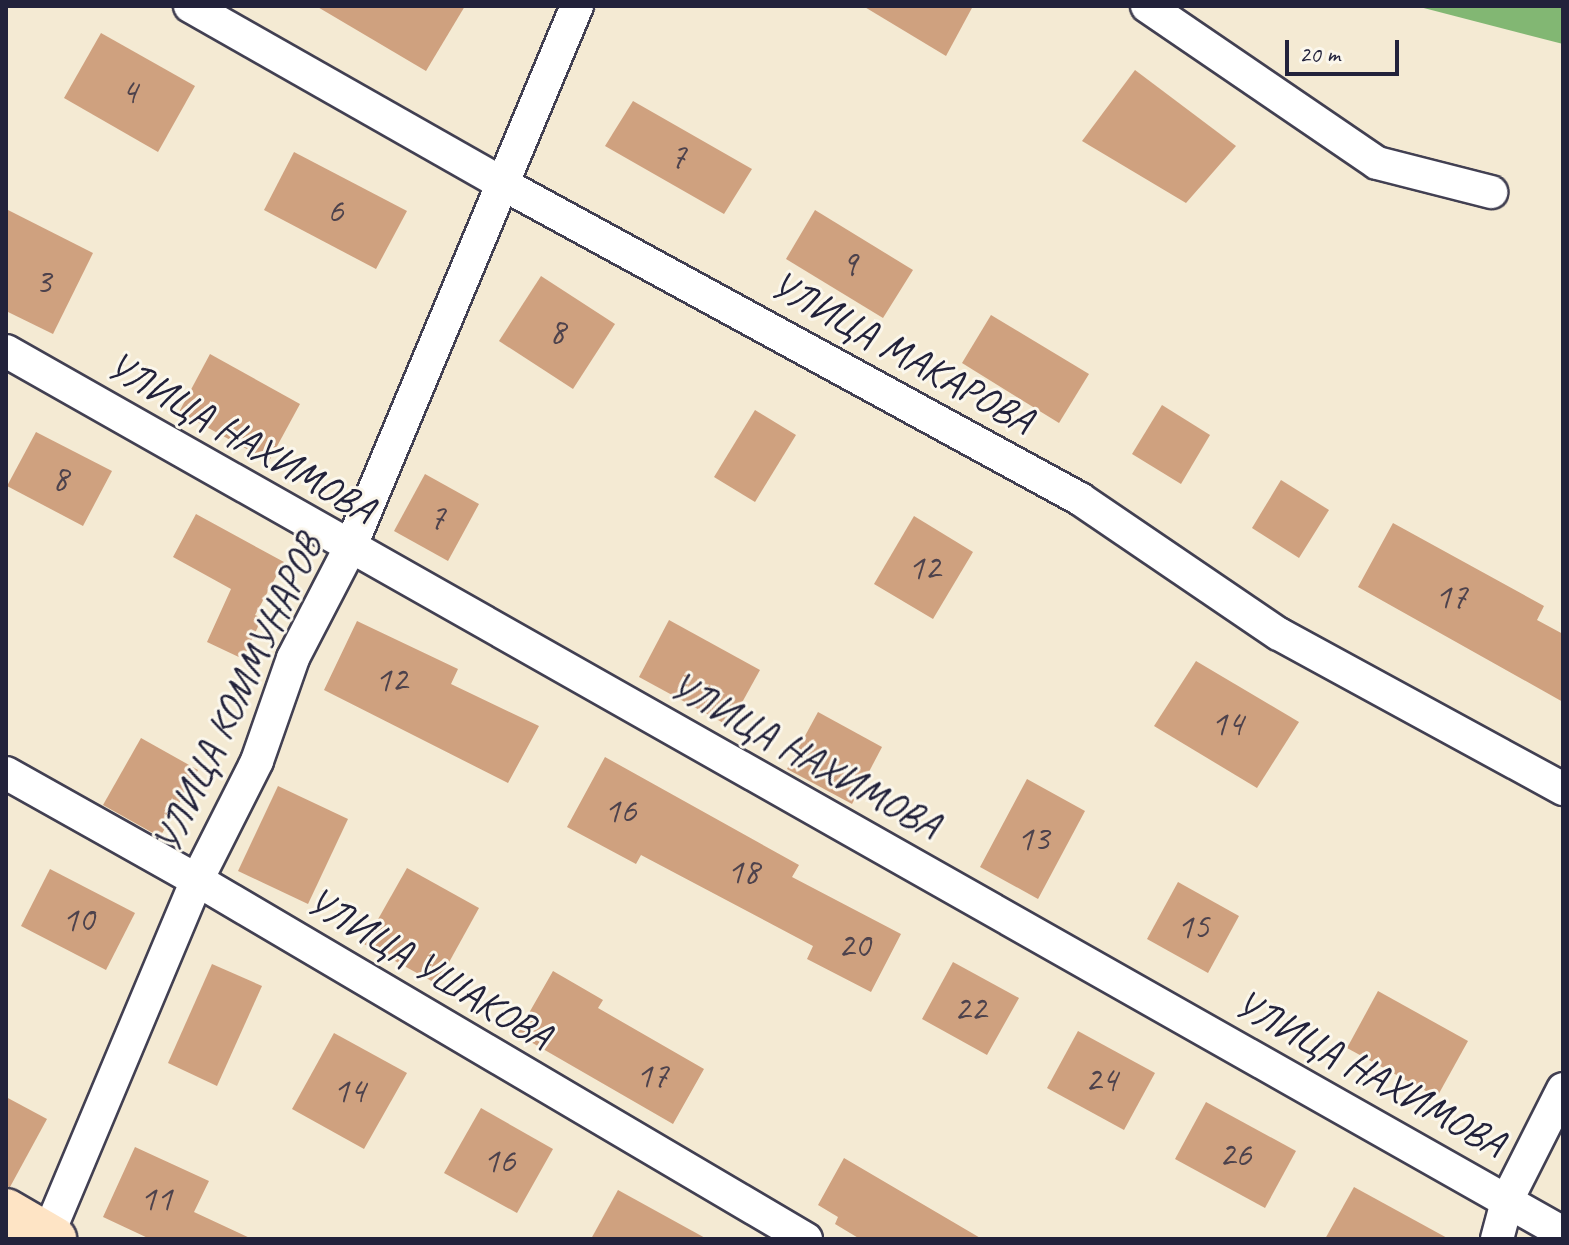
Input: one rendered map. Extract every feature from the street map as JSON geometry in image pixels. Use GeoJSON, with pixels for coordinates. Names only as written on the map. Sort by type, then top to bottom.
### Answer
{"type":"FeatureCollection","features":[{"type":"Feature","properties":{"kind":"street","name":"УЛИЦА МАКАРОВА"},"geometry":{"type":"LineString","coordinates":[[190,6],[501,183],[1080,499],[1279,634],[1563,789]]}},
{"type":"Feature","properties":{"kind":"street","name":"УЛИЦА КОММУНАРОВ"},"geometry":{"type":"LineString","coordinates":[[49,1238],[197,880],[257,761],[293,658],[350,548],[577,6]]}},
{"type":"Feature","properties":{"kind":"street"},"geometry":{"type":"LineString","coordinates":[[1147,6],[1377,163],[1491,192]]}},
{"type":"Feature","properties":{"kind":"street","name":"УЛИЦА НАХИМОВА"},"geometry":{"type":"LineString","coordinates":[[6,351],[350,548],[1508,1198],[1563,1233]]}},
{"type":"Feature","properties":{"kind":"street","name":"УЛИЦА УШАКОВА"},"geometry":{"type":"LineString","coordinates":[[6,773],[197,880],[806,1239]]}},
{"type":"Feature","properties":{"kind":"street"},"geometry":{"type":"LineString","coordinates":[[1497,1239],[1508,1198],[1563,1089]]}},
{"type":"Feature","properties":{"kind":"street"},"geometry":{"type":"LineString","coordinates":[[6,1211],[49,1238]]}},
{"type":"Feature","properties":{"kind":"green space"},"geometry":{"type":"Polygon","coordinates":[[[1416,6],[1563,6],[1563,44],[1416,6]]]}},
{"type":"Feature","properties":{"kind":"building"},"geometry":{"type":"Polygon","coordinates":[[[316,6],[465,6],[426,71],[316,6]]]}},
{"type":"Feature","properties":{"kind":"building"},"geometry":{"type":"Polygon","coordinates":[[[863,6],[973,6],[946,56],[863,6]]]}},
{"type":"Feature","properties":{"kind":"building"},"geometry":{"type":"Polygon","coordinates":[[[101,33],[195,86],[158,152],[64,98],[101,33]]]}},
{"type":"Feature","properties":{"kind":"building"},"geometry":{"type":"Polygon","coordinates":[[[1135,70],[1236,146],[1186,203],[1082,141],[1135,70]]]}},
{"type":"Feature","properties":{"kind":"building"},"geometry":{"type":"Polygon","coordinates":[[[633,101],[752,169],[724,214],[605,146],[633,101]]]}},
{"type":"Feature","properties":{"kind":"building"},"geometry":{"type":"Polygon","coordinates":[[[294,152],[407,211],[376,269],[264,210],[294,152]]]}},
{"type":"Feature","properties":{"kind":"building"},"geometry":{"type":"Polygon","coordinates":[[[6,209],[93,253],[53,334],[6,311],[6,209]]]}},
{"type":"Feature","properties":{"kind":"building"},"geometry":{"type":"Polygon","coordinates":[[[815,210],[913,270],[883,318],[786,259],[815,210]]]}},
{"type":"Feature","properties":{"kind":"building"},"geometry":{"type":"Polygon","coordinates":[[[541,276],[615,324],[573,389],[499,341],[541,276]]]}},
{"type":"Feature","properties":{"kind":"building"},"geometry":{"type":"Polygon","coordinates":[[[991,315],[1089,374],[1059,423],[962,363],[991,315]]]}},
{"type":"Feature","properties":{"kind":"building"},"geometry":{"type":"Polygon","coordinates":[[[210,354],[300,404],[269,461],[179,412],[210,354]]]}},
{"type":"Feature","properties":{"kind":"building"},"geometry":{"type":"Polygon","coordinates":[[[1162,405],[1210,435],[1181,484],[1132,454],[1162,405]]]}},
{"type":"Feature","properties":{"kind":"building"},"geometry":{"type":"Polygon","coordinates":[[[755,410],[796,435],[755,502],[714,477],[755,410]]]}},
{"type":"Feature","properties":{"kind":"building"},"geometry":{"type":"Polygon","coordinates":[[[36,432],[112,471],[83,526],[7,486],[36,432]]]}},
{"type":"Feature","properties":{"kind":"building"},"geometry":{"type":"Polygon","coordinates":[[[425,474],[479,504],[448,561],[394,531],[425,474]]]}},
{"type":"Feature","properties":{"kind":"building"},"geometry":{"type":"Polygon","coordinates":[[[1281,480],[1329,510],[1299,558],[1252,528],[1281,480]]]}},
{"type":"Feature","properties":{"kind":"building"},"geometry":{"type":"Polygon","coordinates":[[[196,514],[284,562],[255,615],[262,618],[243,659],[207,642],[231,589],[173,557],[196,514]]]}},
{"type":"Feature","properties":{"kind":"building"},"geometry":{"type":"Polygon","coordinates":[[[914,516],[973,552],[933,619],[874,584],[914,516]]]}},
{"type":"Feature","properties":{"kind":"building"},"geometry":{"type":"Polygon","coordinates":[[[1393,523],[1544,606],[1537,620],[1563,634],[1563,702],[1358,587],[1393,523]]]}},
{"type":"Feature","properties":{"kind":"building"},"geometry":{"type":"Polygon","coordinates":[[[669,620],[760,670],[729,726],[639,677],[669,620]]]}},
{"type":"Feature","properties":{"kind":"building"},"geometry":{"type":"Polygon","coordinates":[[[357,621],[458,669],[451,684],[539,726],[508,783],[324,690],[357,621]]]}},
{"type":"Feature","properties":{"kind":"building"},"geometry":{"type":"Polygon","coordinates":[[[1196,661],[1299,722],[1257,788],[1154,726],[1196,661]]]}},
{"type":"Feature","properties":{"kind":"building"},"geometry":{"type":"Polygon","coordinates":[[[818,712],[882,747],[852,804],[787,769],[818,712]]]}},
{"type":"Feature","properties":{"kind":"building"},"geometry":{"type":"Polygon","coordinates":[[[141,738],[198,770],[160,837],[103,805],[141,738]]]}},
{"type":"Feature","properties":{"kind":"building"},"geometry":{"type":"Polygon","coordinates":[[[605,757],[799,865],[792,877],[901,934],[871,992],[807,959],[813,946],[641,855],[636,864],[567,827],[605,757]]]}},
{"type":"Feature","properties":{"kind":"building"},"geometry":{"type":"Polygon","coordinates":[[[1027,779],[1085,811],[1038,899],[980,867],[1027,779]]]}},
{"type":"Feature","properties":{"kind":"building"},"geometry":{"type":"Polygon","coordinates":[[[278,786],[348,819],[308,904],[238,871],[278,786]]]}},
{"type":"Feature","properties":{"kind":"building"},"geometry":{"type":"Polygon","coordinates":[[[407,868],[479,908],[437,984],[364,944],[407,868]]]}},
{"type":"Feature","properties":{"kind":"building"},"geometry":{"type":"Polygon","coordinates":[[[50,869],[135,913],[106,970],[21,926],[50,869]]]}},
{"type":"Feature","properties":{"kind":"building"},"geometry":{"type":"Polygon","coordinates":[[[1178,882],[1239,916],[1208,973],[1147,939],[1178,882]]]}},
{"type":"Feature","properties":{"kind":"building"},"geometry":{"type":"Polygon","coordinates":[[[953,962],[1019,998],[987,1055],[922,1019],[953,962]]]}},
{"type":"Feature","properties":{"kind":"building"},"geometry":{"type":"Polygon","coordinates":[[[212,964],[262,986],[217,1086],[168,1063],[212,964]]]}},
{"type":"Feature","properties":{"kind":"building"},"geometry":{"type":"Polygon","coordinates":[[[553,971],[603,1000],[598,1008],[704,1069],[673,1124],[517,1034],[553,971]]]}},
{"type":"Feature","properties":{"kind":"building"},"geometry":{"type":"Polygon","coordinates":[[[1378,991],[1468,1041],[1437,1097],[1347,1048],[1378,991]]]}},
{"type":"Feature","properties":{"kind":"building"},"geometry":{"type":"Polygon","coordinates":[[[1078,1031],[1155,1073],[1124,1130],[1047,1088],[1078,1031]]]}},
{"type":"Feature","properties":{"kind":"building"},"geometry":{"type":"Polygon","coordinates":[[[334,1033],[407,1073],[364,1149],[292,1109],[334,1033]]]}},
{"type":"Feature","properties":{"kind":"building"},"geometry":{"type":"Polygon","coordinates":[[[6,1097],[47,1119],[10,1187],[6,1186],[6,1097]]]}},
{"type":"Feature","properties":{"kind":"building"},"geometry":{"type":"Polygon","coordinates":[[[1206,1102],[1296,1151],[1265,1208],[1175,1159],[1206,1102]]]}},
{"type":"Feature","properties":{"kind":"building"},"geometry":{"type":"Polygon","coordinates":[[[481,1108],[553,1149],[517,1213],[444,1173],[481,1108]]]}},
{"type":"Feature","properties":{"kind":"building"},"geometry":{"type":"Polygon","coordinates":[[[135,1147],[209,1181],[194,1212],[252,1239],[150,1239],[103,1217],[135,1147]]]}},
{"type":"Feature","properties":{"kind":"building"},"geometry":{"type":"Polygon","coordinates":[[[844,1158],[982,1239],[860,1239],[835,1224],[838,1217],[818,1205],[844,1158]]]}},
{"type":"Feature","properties":{"kind":"building"},"geometry":{"type":"Polygon","coordinates":[[[1354,1187],[1449,1239],[1325,1239],[1354,1187]]]}},
{"type":"Feature","properties":{"kind":"building"},"geometry":{"type":"Polygon","coordinates":[[[618,1190],[707,1239],[591,1239],[618,1190]]]}}]}
